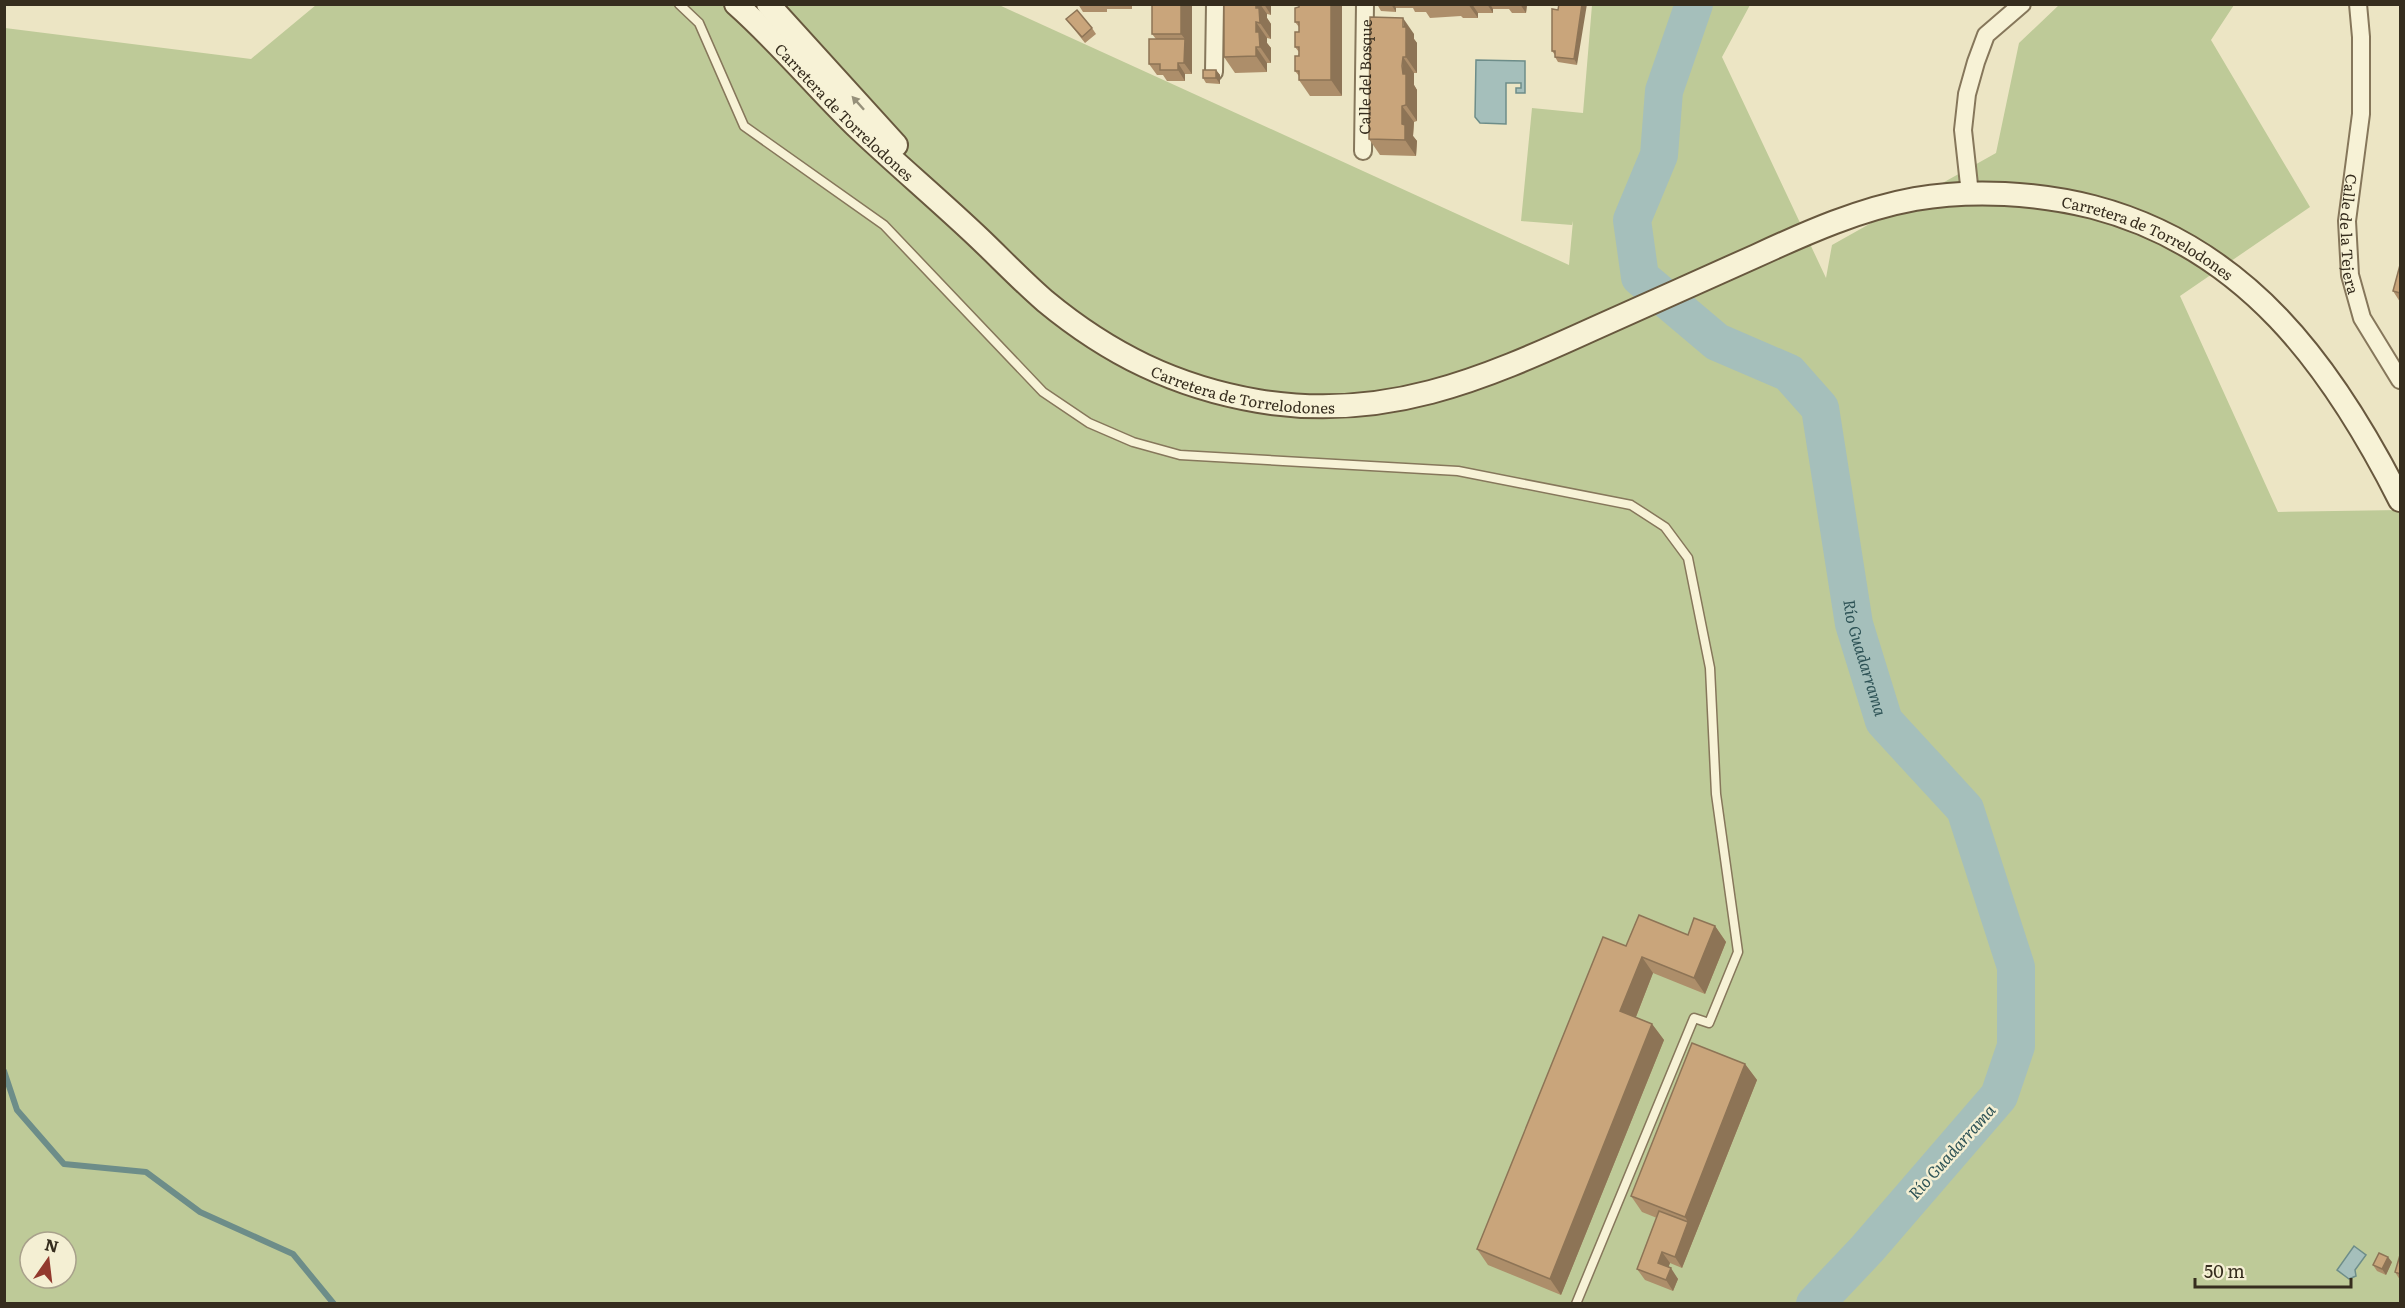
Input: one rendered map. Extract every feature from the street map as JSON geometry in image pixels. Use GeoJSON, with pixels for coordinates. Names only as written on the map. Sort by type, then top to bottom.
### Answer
{"type":"FeatureCollection","features":[{"type":"Feature","properties":{"kind":"main road","name":"Carretera de Torrelodones"},"geometry":{"type":"LineString","coordinates":[[739,6],[855,125],[981,240],[1022,281],[1095,338],[1139,365],[1177,381],[1257,401],[1303,406],[1379,404],[1448,388],[1541,353],[1788,241],[1868,210],[1918,198],[1970,194],[2037,196],[2072,202],[2135,220],[2171,237],[2217,265],[2249,289],[2276,313],[2317,362],[2370,445],[2400,500]]}},
{"type":"Feature","properties":{"kind":"main road","name":"Carretera de Torrelodones"},"geometry":{"type":"LineString","coordinates":[[771,7],[981,240]]}},
{"type":"Feature","properties":{"kind":"street"},"geometry":{"type":"LineString","coordinates":[[1214,72],[1215,4]]}},
{"type":"Feature","properties":{"kind":"street","name":"Calle del Bosque"},"geometry":{"type":"LineString","coordinates":[[1363,151],[1365,4]]}},
{"type":"Feature","properties":{"kind":"street"},"geometry":{"type":"LineString","coordinates":[[1970,194],[1963,130],[1968,94],[1976,62],[1986,34],[2022,4]]}},
{"type":"Feature","properties":{"kind":"street","name":"Calle de la Tejera"},"geometry":{"type":"LineString","coordinates":[[2358,4],[2361,37],[2361,114],[2347,221],[2350,275],[2362,318],[2400,380]]}},
{"type":"Feature","properties":{"kind":"lane"},"geometry":{"type":"LineString","coordinates":[[680,4],[699,23],[744,126],[884,225],[1042,392],[1089,423],[1133,442],[1180,455],[1458,471],[1632,505],[1665,527],[1688,558],[1710,668],[1716,794],[1738,952],[1709,1023],[1694,1018],[1576,1304]]}},
{"type":"Feature","properties":{"kind":"green space"},"geometry":{"type":"Polygon","coordinates":[[[316,5],[999,5],[1569,265],[1573,221],[1572,225],[1521,221],[1532,108],[1583,113],[1592,5],[1750,5],[1722,57],[1826,278],[1832,245],[1996,153],[2019,43],[2059,5],[2234,5],[2211,40],[2310,207],[2180,296],[2278,512],[2400,510],[2400,1303],[5,1304],[5,28],[251,59],[316,5]]]}},
{"type":"Feature","properties":{"kind":"water"},"geometry":{"type":"Polygon","coordinates":[[[1476,60],[1525,61],[1525,93],[1516,93],[1516,88],[1521,88],[1521,83],[1506,83],[1506,124],[1480,123],[1475,117],[1476,60]]]}},
{"type":"Feature","properties":{"kind":"water"},"geometry":{"type":"Polygon","coordinates":[[[2354,1246],[2366,1255],[2355,1270],[2356,1276],[2349,1279],[2337,1270],[2354,1246]]]}},
{"type":"Feature","properties":{"kind":"building"},"geometry":{"type":"Polygon","coordinates":[[[1152,4],[1181,4],[1181,34],[1152,34],[1152,4]]]}},
{"type":"Feature","properties":{"kind":"building"},"geometry":{"type":"Polygon","coordinates":[[[1224,4],[1256,4],[1256,8],[1259,8],[1260,23],[1256,22],[1256,32],[1259,32],[1260,47],[1256,47],[1256,56],[1224,57],[1224,4]]]}},
{"type":"Feature","properties":{"kind":"building"},"geometry":{"type":"Polygon","coordinates":[[[1299,4],[1331,4],[1331,80],[1299,80],[1299,71],[1295,71],[1295,56],[1299,56],[1299,47],[1295,47],[1295,32],[1299,32],[1299,22],[1295,22],[1295,8],[1299,7],[1299,4]]]}},
{"type":"Feature","properties":{"kind":"building"},"geometry":{"type":"Polygon","coordinates":[[[1559,4],[1582,4],[1574,59],[1555,57],[1555,51],[1552,51],[1552,9],[1558,10],[1559,4]]]}},
{"type":"Feature","properties":{"kind":"building"},"geometry":{"type":"Polygon","coordinates":[[[1077,10],[1092,28],[1082,37],[1066,19],[1077,10]]]}},
{"type":"Feature","properties":{"kind":"building"},"geometry":{"type":"Polygon","coordinates":[[[1370,17],[1403,18],[1403,27],[1406,27],[1406,57],[1403,57],[1402,66],[1403,74],[1406,74],[1406,105],[1402,106],[1405,140],[1369,139],[1370,17]]]}},
{"type":"Feature","properties":{"kind":"building"},"geometry":{"type":"Polygon","coordinates":[[[1149,39],[1185,39],[1184,63],[1178,63],[1178,70],[1160,70],[1160,64],[1149,64],[1149,39]]]}},
{"type":"Feature","properties":{"kind":"building"},"geometry":{"type":"Polygon","coordinates":[[[1203,70],[1216,70],[1216,78],[1203,78],[1203,70]]]}},
{"type":"Feature","properties":{"kind":"building"},"geometry":{"type":"Polygon","coordinates":[[[2400,265],[2400,293],[2393,291],[2400,265]]]}},
{"type":"Feature","properties":{"kind":"building"},"geometry":{"type":"Polygon","coordinates":[[[1639,915],[1688,935],[1694,918],[1715,926],[1694,978],[1642,957],[1620,1011],[1652,1024],[1550,1279],[1477,1249],[1603,937],[1626,946],[1639,915]]]}},
{"type":"Feature","properties":{"kind":"building"},"geometry":{"type":"Polygon","coordinates":[[[1692,1043],[1745,1064],[1685,1217],[1631,1196],[1692,1043]]]}},
{"type":"Feature","properties":{"kind":"building"},"geometry":{"type":"Polygon","coordinates":[[[1659,1211],[1688,1222],[1675,1257],[1662,1252],[1658,1263],[1671,1268],[1666,1280],[1637,1269],[1659,1211]]]}},
{"type":"Feature","properties":{"kind":"building"},"geometry":{"type":"Polygon","coordinates":[[[2379,1253],[2388,1257],[2382,1269],[2373,1265],[2379,1253]]]}},
{"type":"Feature","properties":{"kind":"building"},"geometry":{"type":"Polygon","coordinates":[[[2400,1255],[2400,1274],[2395,1272],[2400,1255]]]}},
{"type":"Feature","properties":{"kind":"waterway","name":"Río Guadarrama"},"geometry":{"type":"LineString","coordinates":[[1694,4],[1664,91],[1659,155],[1632,220],[1640,277],[1717,342],[1789,373],[1820,408],[1854,624],[1884,721],[1965,809],[2016,967],[2016,1046],[1999,1096],[1867,1249],[1815,1304]]}},
{"type":"Feature","properties":{"kind":"waterway"},"geometry":{"type":"LineString","coordinates":[[4,1071],[17,1110],[64,1164],[146,1172],[200,1212],[293,1254],[334,1304]]}}]}
